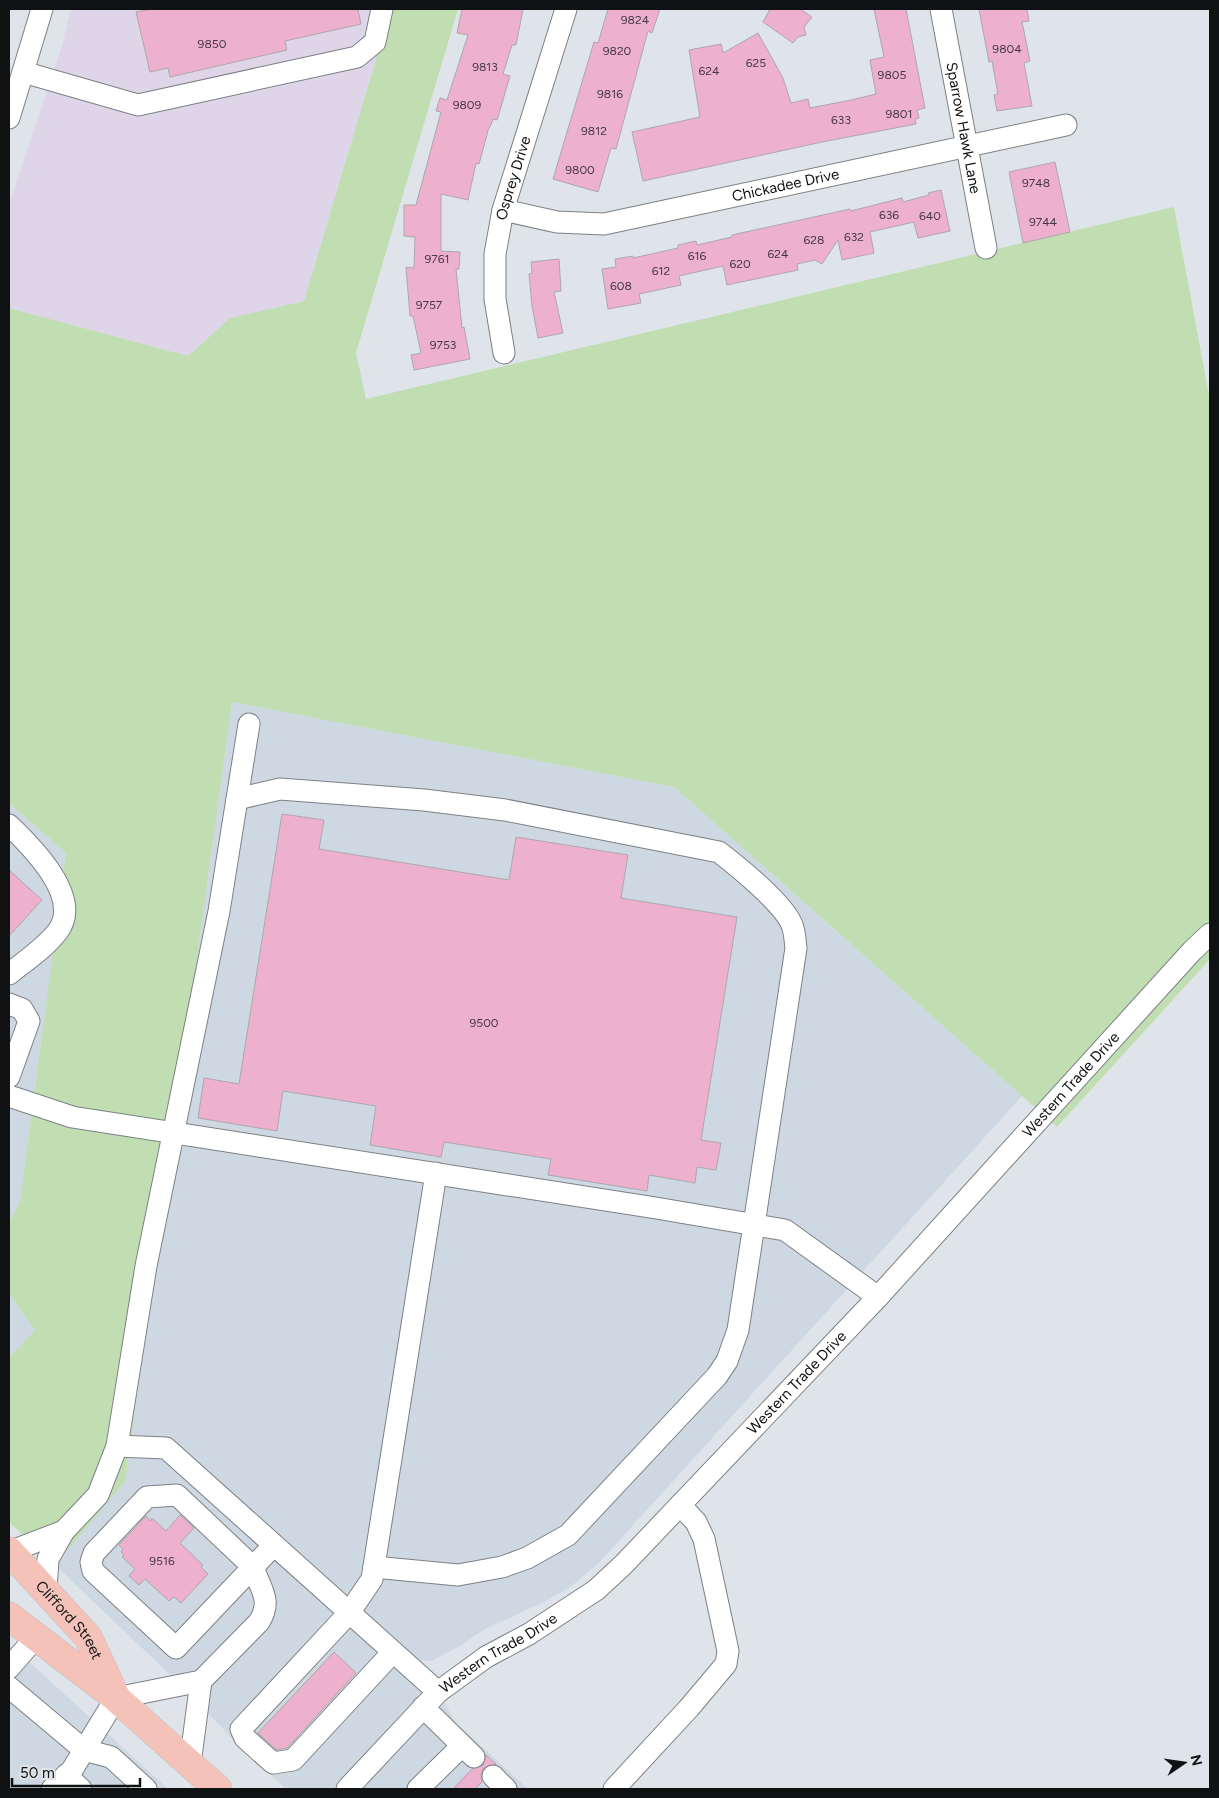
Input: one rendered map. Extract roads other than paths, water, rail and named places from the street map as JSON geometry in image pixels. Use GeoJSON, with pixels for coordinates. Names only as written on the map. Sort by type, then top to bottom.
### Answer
{"type":"FeatureCollection","features":[{"type":"Feature","properties":{"kind":"main road","name":"Clifford Street"},"geometry":{"type":"LineString","coordinates":[[9,1552],[88,1637],[116,1698]]}},
{"type":"Feature","properties":{"kind":"main road","name":"Clifford Street"},"geometry":{"type":"LineString","coordinates":[[9,1616],[116,1698],[218,1789]]}},
{"type":"Feature","properties":{"kind":"street"},"geometry":{"type":"LineString","coordinates":[[11,105],[42,9]]}},
{"type":"Feature","properties":{"kind":"street"},"geometry":{"type":"LineString","coordinates":[[23,72],[138,105],[357,57],[375,42],[382,9]]}},
{"type":"Feature","properties":{"kind":"street","name":"Osprey Drive"},"geometry":{"type":"LineString","coordinates":[[504,353],[495,299],[495,254],[504,210],[566,9]]}},
{"type":"Feature","properties":{"kind":"street","name":"Sparrow Hawk Lane"},"geometry":{"type":"LineString","coordinates":[[941,9],[986,248]]}},
{"type":"Feature","properties":{"kind":"street","name":"Chickadee Drive"},"geometry":{"type":"LineString","coordinates":[[504,210],[557,222],[604,224],[1066,125]]}},
{"type":"Feature","properties":{"kind":"street"},"geometry":{"type":"LineString","coordinates":[[46,1591],[48,1559],[64,1530],[98,1495],[117,1446],[146,1266],[220,911],[249,724]]}},
{"type":"Feature","properties":{"kind":"street"},"geometry":{"type":"LineString","coordinates":[[237,799],[280,789],[424,800],[505,810],[719,852],[742,870],[792,924],[796,948],[738,1330],[726,1362],[717,1376],[568,1535],[527,1558],[502,1567],[458,1575],[374,1567]]}},
{"type":"Feature","properties":{"kind":"street"},"geometry":{"type":"LineString","coordinates":[[9,824],[52,871],[63,903],[63,920],[58,930],[9,974]]}},
{"type":"Feature","properties":{"kind":"street","name":"Western Trade Drive"},"geometry":{"type":"LineString","coordinates":[[347,1789],[438,1692],[486,1657],[529,1634],[596,1590],[624,1564],[878,1298],[1192,951],[1210,934]]}},
{"type":"Feature","properties":{"kind":"street"},"geometry":{"type":"LineString","coordinates":[[9,1004],[22,1009],[29,1021],[9,1077]]}},
{"type":"Feature","properties":{"kind":"street"},"geometry":{"type":"LineString","coordinates":[[9,1096],[72,1117],[436,1173],[785,1230],[878,1298]]}},
{"type":"Feature","properties":{"kind":"street"},"geometry":{"type":"LineString","coordinates":[[393,1652],[293,1760],[274,1763],[245,1738],[241,1729],[348,1613],[372,1579],[436,1173]]}},
{"type":"Feature","properties":{"kind":"street"},"geometry":{"type":"LineString","coordinates":[[117,1446],[166,1448],[438,1692]]}},
{"type":"Feature","properties":{"kind":"street"},"geometry":{"type":"LineString","coordinates":[[66,1785],[84,1750],[116,1698],[202,1681],[259,1622],[265,1612],[265,1597],[253,1567],[176,1495],[147,1497],[94,1553],[93,1571],[176,1648],[253,1567],[274,1545]]}},
{"type":"Feature","properties":{"kind":"street"},"geometry":{"type":"LineString","coordinates":[[614,1789],[689,1708],[726,1664],[728,1651],[704,1539],[696,1522],[680,1505]]}},
{"type":"Feature","properties":{"kind":"street"},"geometry":{"type":"LineString","coordinates":[[9,1552],[64,1530]]}},
{"type":"Feature","properties":{"kind":"street"},"geometry":{"type":"LineString","coordinates":[[9,1668],[36,1637]]}},
{"type":"Feature","properties":{"kind":"street"},"geometry":{"type":"LineString","coordinates":[[190,1764],[202,1681]]}},
{"type":"Feature","properties":{"kind":"street"},"geometry":{"type":"LineString","coordinates":[[9,1687],[84,1750],[111,1757],[146,1789]]}},
{"type":"Feature","properties":{"kind":"street"},"geometry":{"type":"LineString","coordinates":[[418,1789],[468,1752],[423,1708]]}}]}
